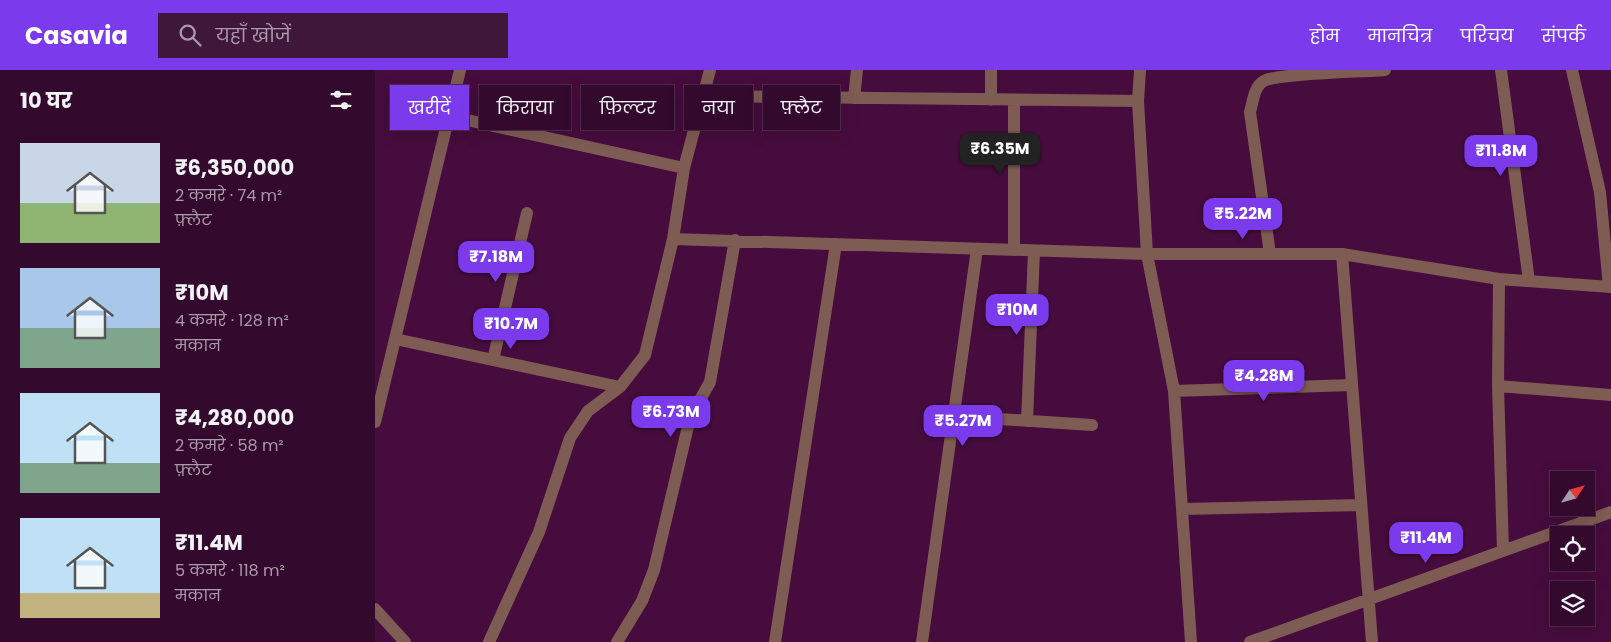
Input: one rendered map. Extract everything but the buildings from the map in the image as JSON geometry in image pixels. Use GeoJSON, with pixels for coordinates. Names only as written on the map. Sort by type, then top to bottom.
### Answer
{"type":"FeatureCollection","features":[{"type":"Feature","properties":{"kind":"street"},"geometry":{"type":"LineString","coordinates":[[456,85],[460,70]]}},
{"type":"Feature","properties":{"kind":"street"},"geometry":{"type":"LineString","coordinates":[[705,85],[710,70]]}},
{"type":"Feature","properties":{"kind":"street"},"geometry":{"type":"LineString","coordinates":[[855,98],[857,70]]}},
{"type":"Feature","properties":{"kind":"street"},"geometry":{"type":"LineString","coordinates":[[991,70],[991,100]]}},
{"type":"Feature","properties":{"kind":"street"},"geometry":{"type":"LineString","coordinates":[[1140,70],[1138,101],[1147,254],[1174,391],[1191,642]]}},
{"type":"Feature","properties":{"kind":"street"},"geometry":{"type":"LineString","coordinates":[[1270,254],[1250,112],[1255,90],[1264,81],[1287,77],[1385,70]]}},
{"type":"Feature","properties":{"kind":"street"},"geometry":{"type":"LineString","coordinates":[[1501,70],[1529,281]]}},
{"type":"Feature","properties":{"kind":"street"},"geometry":{"type":"LineString","coordinates":[[673,239],[1147,254],[1342,254],[1499,279],[1610,287],[1600,192],[1572,70]]}},
{"type":"Feature","properties":{"kind":"street"},"geometry":{"type":"LineString","coordinates":[[753,97],[1138,101]]}},
{"type":"Feature","properties":{"kind":"street"},"geometry":{"type":"LineString","coordinates":[[1014,100],[1014,250]]}},
{"type":"Feature","properties":{"kind":"street"},"geometry":{"type":"LineString","coordinates":[[469,120],[684,168]]}},
{"type":"Feature","properties":{"kind":"street"},"geometry":{"type":"LineString","coordinates":[[375,422],[446,130]]}},
{"type":"Feature","properties":{"kind":"street"},"geometry":{"type":"LineString","coordinates":[[489,642],[539,532],[570,438],[589,410],[620,387],[645,355],[673,239],[684,168],[694,130]]}},
{"type":"Feature","properties":{"kind":"street"},"geometry":{"type":"LineString","coordinates":[[493,360],[527,213]]}},
{"type":"Feature","properties":{"kind":"street"},"geometry":{"type":"LineString","coordinates":[[617,642],[641,601],[654,570],[691,418],[710,382],[735,240]]}},
{"type":"Feature","properties":{"kind":"street"},"geometry":{"type":"LineString","coordinates":[[775,642],[836,244]]}},
{"type":"Feature","properties":{"kind":"street"},"geometry":{"type":"LineString","coordinates":[[922,642],[977,249]]}},
{"type":"Feature","properties":{"kind":"street"},"geometry":{"type":"LineString","coordinates":[[1027,421],[1034,251]]}},
{"type":"Feature","properties":{"kind":"street"},"geometry":{"type":"LineString","coordinates":[[1342,254],[1372,642]]}},
{"type":"Feature","properties":{"kind":"street"},"geometry":{"type":"LineString","coordinates":[[1499,279],[1498,386],[1503,551]]}},
{"type":"Feature","properties":{"kind":"street"},"geometry":{"type":"LineString","coordinates":[[395,339],[620,387]]}},
{"type":"Feature","properties":{"kind":"street"},"geometry":{"type":"LineString","coordinates":[[1174,391],[1352,385]]}},
{"type":"Feature","properties":{"kind":"street"},"geometry":{"type":"LineString","coordinates":[[1498,386],[1611,395]]}},
{"type":"Feature","properties":{"kind":"street"},"geometry":{"type":"LineString","coordinates":[[953,416],[1092,425]]}},
{"type":"Feature","properties":{"kind":"street"},"geometry":{"type":"LineString","coordinates":[[1182,509],[1361,505]]}},
{"type":"Feature","properties":{"kind":"street"},"geometry":{"type":"LineString","coordinates":[[1250,642],[1611,512]]}},
{"type":"Feature","properties":{"kind":"street"},"geometry":{"type":"LineString","coordinates":[[375,609],[405,642]]}}]}
